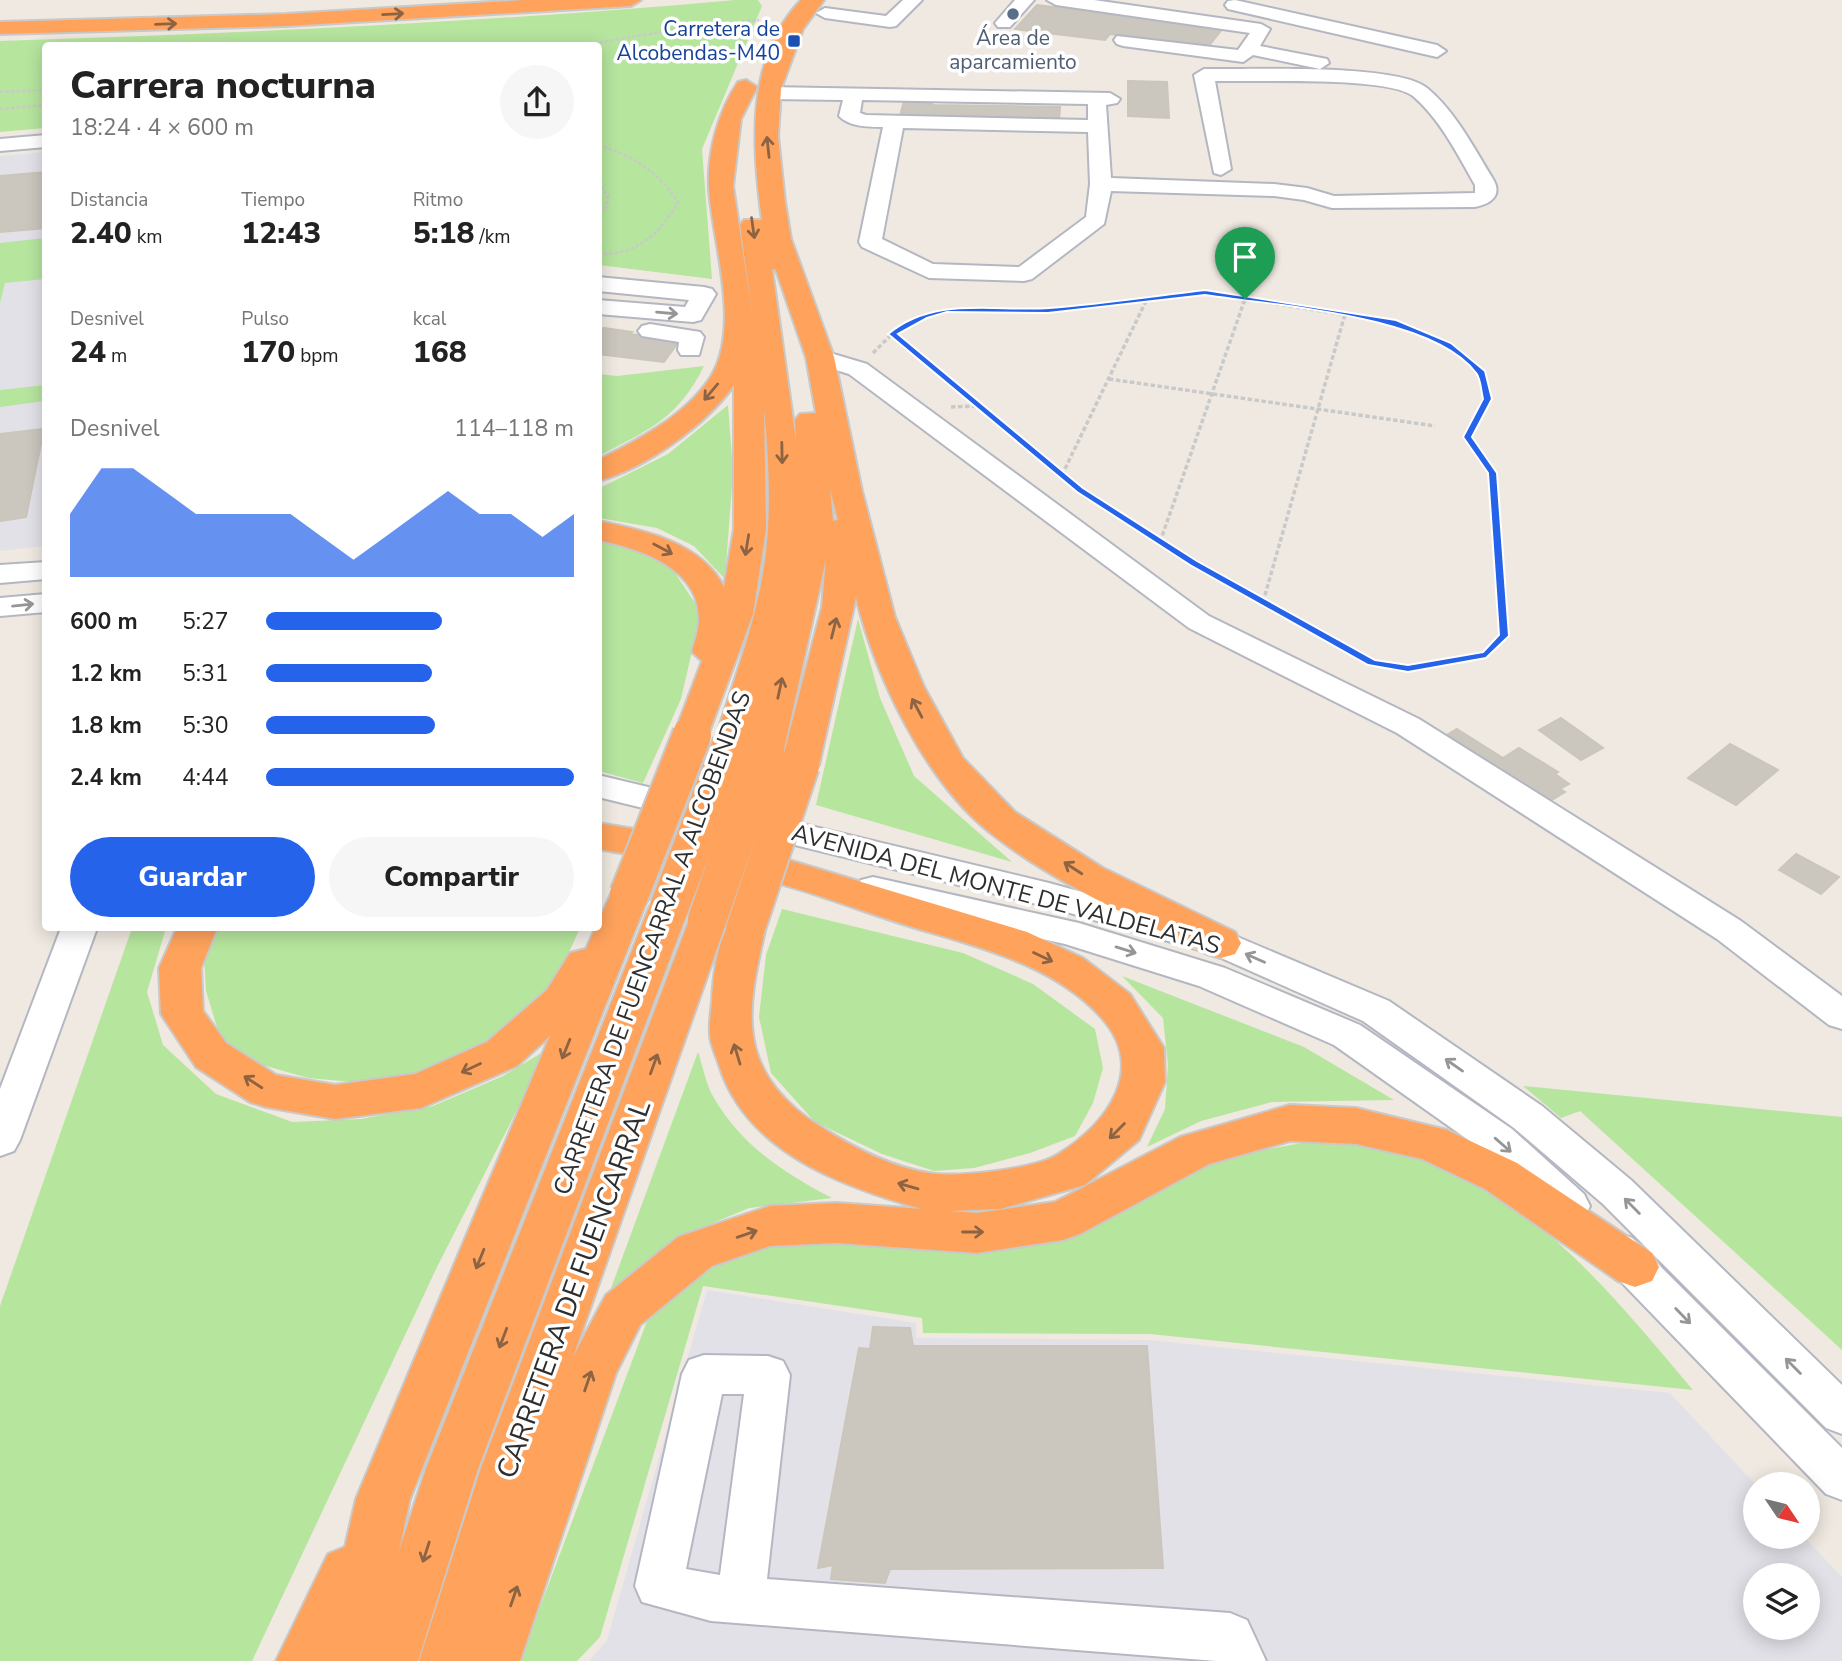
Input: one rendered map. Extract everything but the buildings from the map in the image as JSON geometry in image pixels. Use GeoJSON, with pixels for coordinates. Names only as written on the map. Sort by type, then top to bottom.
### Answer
{"type":"FeatureCollection","features":[{"type":"Feature","properties":{"kind":"highway"},"geometry":{"type":"LineString","coordinates":[[0,12],[272,0]]}},
{"type":"Feature","properties":{"kind":"highway"},"geometry":{"type":"LineString","coordinates":[[0,31],[450,12],[631,0]]}},
{"type":"Feature","properties":{"kind":"highway","name":"CARRETERA DE FUENCARRAL A ALCOBENDAS"},"geometry":{"type":"LineString","coordinates":[[757,75],[777,63],[828,7]]}},
{"type":"Feature","properties":{"kind":"highway","name":"CARRETERA DE FUENCARRAL A ALCOBENDAS"},"geometry":{"type":"LineString","coordinates":[[765,754],[771,612],[784,529],[782,440],[741,141],[769,16]]}},
{"type":"Feature","properties":{"kind":"highway"},"geometry":{"type":"LineString","coordinates":[[692,735],[736,614],[750,529],[749,391],[738,331],[721,186],[729,119],[757,75]]}},
{"type":"Feature","properties":{"kind":"highway","name":"CARRETERA DE FUENCARRAL A ALCOBENDAS"},"geometry":{"type":"LineString","coordinates":[[390,1661],[453,1469],[687,913],[765,754],[817,526],[814,442],[778,239],[766,126],[757,75]]}},
{"type":"Feature","properties":{"kind":"highway"},"geometry":{"type":"LineString","coordinates":[[778,239],[820,357],[846,491],[878,617],[906,687],[948,765],[1001,821],[1089,878],[1221,943]]}},
{"type":"Feature","properties":{"kind":"highway"},"geometry":{"type":"LineString","coordinates":[[602,470],[643,449],[697,408],[726,374],[738,331]]}},
{"type":"Feature","properties":{"kind":"highway"},"geometry":{"type":"LineString","coordinates":[[304,1661],[383,1499],[687,913],[839,607],[846,491]]}},
{"type":"Feature","properties":{"kind":"highway"},"geometry":{"type":"LineString","coordinates":[[602,531],[646,540],[685,561],[709,591],[716,618],[692,735],[687,913],[734,976],[731,1036],[748,1088],[787,1129],[836,1160],[880,1178],[931,1193],[1000,1190],[1069,1172],[1123,1127],[1143,1082],[1142,1048],[1115,1005],[1068,969],[1013,943],[749,862],[602,837]]}},
{"type":"Feature","properties":{"kind":"highway"},"geometry":{"type":"LineString","coordinates":[[196,931],[180,968],[182,1014],[211,1055],[266,1090],[335,1102],[421,1091],[502,1054],[562,1001],[687,913]]}},
{"type":"Feature","properties":{"kind":"highway","name":"CARRETERA DE FUENCARRAL"},"geometry":{"type":"LineString","coordinates":[[447,1661],[687,913]]}},
{"type":"Feature","properties":{"kind":"highway"},"geometry":{"type":"LineString","coordinates":[[492,1661],[592,1369],[623,1310],[695,1251],[769,1226],[836,1223],[977,1233],[1063,1220],[1196,1150],[1290,1122],[1356,1126],[1432,1143],[1501,1176],[1635,1267]]}},
{"type":"Feature","properties":{"kind":"highway"},"geometry":{"type":"LineString","coordinates":[[339,1661],[364,1584],[383,1499]]}},
{"type":"Feature","properties":{"kind":"street"},"geometry":{"type":"LineString","coordinates":[[828,7],[880,12],[892,0]]}},
{"type":"Feature","properties":{"kind":"street"},"geometry":{"type":"LineString","coordinates":[[828,7],[890,22],[913,0]]}},
{"type":"Feature","properties":{"kind":"street"},"geometry":{"type":"LineString","coordinates":[[1004,23],[1025,0]]}},
{"type":"Feature","properties":{"kind":"street"},"geometry":{"type":"LineString","coordinates":[[1056,0],[1261,29],[1243,56],[1123,40]]}},
{"type":"Feature","properties":{"kind":"street"},"geometry":{"type":"LineString","coordinates":[[1216,2],[1437,51]]}},
{"type":"Feature","properties":{"kind":"street"},"geometry":{"type":"LineString","coordinates":[[1249,49],[1329,66],[1335,78]]}},
{"type":"Feature","properties":{"kind":"street"},"geometry":{"type":"LineString","coordinates":[[757,75],[854,94],[1104,99],[1098,126],[1101,184],[1096,219],[1024,274],[929,271],[870,242],[894,122]]}},
{"type":"Feature","properties":{"kind":"street"},"geometry":{"type":"LineString","coordinates":[[1101,184],[1274,190],[1307,194],[1332,202],[1475,201],[1486,196],[1486,185],[1455,133],[1419,91],[1385,79],[1204,75],[1221,169]]}},
{"type":"Feature","properties":{"kind":"street"},"geometry":{"type":"LineString","coordinates":[[854,94],[849,116],[854,119],[1098,126]]}},
{"type":"Feature","properties":{"kind":"street"},"geometry":{"type":"LineString","coordinates":[[0,145],[42,141]]}},
{"type":"Feature","properties":{"kind":"street"},"geometry":{"type":"LineString","coordinates":[[602,284],[704,294],[693,315],[602,307]]}},
{"type":"Feature","properties":{"kind":"street"},"geometry":{"type":"LineString","coordinates":[[602,325],[690,336],[694,338],[690,350]]}},
{"type":"Feature","properties":{"kind":"street"},"geometry":{"type":"LineString","coordinates":[[820,357],[858,369],[1199,622],[1408,726],[1729,930],[1842,1015]]}},
{"type":"Feature","properties":{"kind":"street"},"geometry":{"type":"LineString","coordinates":[[0,574],[42,570]]}},
{"type":"Feature","properties":{"kind":"street"},"geometry":{"type":"LineString","coordinates":[[0,607],[42,603]]}},
{"type":"Feature","properties":{"kind":"street","name":"AVENIDA DEL MONTE DE VALDELATAS"},"geometry":{"type":"LineString","coordinates":[[602,787],[1049,895],[1221,943],[1376,1011],[1528,1117],[1617,1192],[1842,1414]]}},
{"type":"Feature","properties":{"kind":"street","name":"AVENIDA DEL MONTE DE VALDELATAS"},"geometry":{"type":"LineString","coordinates":[[602,824],[749,862],[1067,932],[1212,977],[1347,1035],[1499,1140],[1635,1267],[1842,1479]]}},
{"type":"Feature","properties":{"kind":"street"},"geometry":{"type":"LineString","coordinates":[[0,1140],[78,931]]}},
{"type":"Feature","properties":{"kind":"street"},"geometry":{"type":"LineString","coordinates":[[741,1600],[768,1375],[704,1374],[659,1586],[711,1598],[1230,1637],[1242,1661]]}},
{"type":"Feature","properties":{"kind":"path"},"geometry":{"type":"LineString","coordinates":[[602,42],[769,16]]}},
{"type":"Feature","properties":{"kind":"path"},"geometry":{"type":"LineString","coordinates":[[0,92],[42,90]]}},
{"type":"Feature","properties":{"kind":"path"},"geometry":{"type":"LineString","coordinates":[[0,109],[42,105]]}},
{"type":"Feature","properties":{"kind":"path"},"geometry":{"type":"LineString","coordinates":[[602,147],[628,157],[651,171],[668,186],[678,202],[655,236],[638,248],[602,253]]}},
{"type":"Feature","properties":{"kind":"path"},"geometry":{"type":"LineString","coordinates":[[602,188],[608,196],[607,208],[602,210]]}},
{"type":"Feature","properties":{"kind":"path"},"geometry":{"type":"LineString","coordinates":[[1205,292],[1393,322],[1448,345],[1482,373],[1487,399],[1467,437],[1492,473],[1504,636],[1486,655],[1408,669],[1372,663],[1160,542],[1062,475],[892,334],[924,316],[947,310],[1048,310],[1148,298],[1205,292]]}},
{"type":"Feature","properties":{"kind":"path"},"geometry":{"type":"LineString","coordinates":[[1062,475],[1148,298]]}},
{"type":"Feature","properties":{"kind":"path"},"geometry":{"type":"LineString","coordinates":[[1160,542],[1245,299]]}},
{"type":"Feature","properties":{"kind":"path"},"geometry":{"type":"LineString","coordinates":[[1263,602],[1345,314]]}},
{"type":"Feature","properties":{"kind":"path"},"geometry":{"type":"LineString","coordinates":[[1108,379],[1435,426]]}},
{"type":"Feature","properties":{"kind":"shaded area"},"geometry":{"type":"Polygon","coordinates":[[[42,152],[42,546],[0,551],[0,156],[42,152]]]}},
{"type":"Feature","properties":{"kind":"shaded area"},"geometry":{"type":"Polygon","coordinates":[[[707,1290],[916,1323],[916,1338],[1149,1340],[1670,1393],[1744,1472],[1743,1549],[1815,1549],[1842,1577],[1842,1661],[589,1661],[607,1640],[707,1290]]]}},
{"type":"Feature","properties":{"kind":"green space"},"geometry":{"type":"Polygon","coordinates":[[[735,0],[758,0],[762,6],[702,149],[712,279],[602,265],[602,42],[42,42],[42,128],[0,132],[0,41],[368,26],[735,0]]]}},
{"type":"Feature","properties":{"kind":"green space"},"geometry":{"type":"Polygon","coordinates":[[[42,238],[42,279],[5,283],[0,303],[0,243],[42,238]]]}},
{"type":"Feature","properties":{"kind":"green space"},"geometry":{"type":"Polygon","coordinates":[[[704,366],[684,399],[672,411],[647,430],[602,454],[602,374],[617,376],[704,366]]]}},
{"type":"Feature","properties":{"kind":"green space"},"geometry":{"type":"Polygon","coordinates":[[[42,385],[42,401],[0,407],[0,390],[42,385]]]}},
{"type":"Feature","properties":{"kind":"green space"},"geometry":{"type":"Polygon","coordinates":[[[728,405],[733,472],[725,579],[694,546],[657,528],[602,519],[602,487],[668,454],[728,405]]]}},
{"type":"Feature","properties":{"kind":"green space"},"geometry":{"type":"Polygon","coordinates":[[[602,542],[619,543],[671,567],[701,612],[681,699],[643,783],[602,772],[602,542]]]}},
{"type":"Feature","properties":{"kind":"green space"},"geometry":{"type":"Polygon","coordinates":[[[858,619],[880,698],[914,776],[1012,862],[816,805],[858,619]]]}},
{"type":"Feature","properties":{"kind":"green space"},"geometry":{"type":"Polygon","coordinates":[[[782,909],[963,953],[1033,984],[1095,1029],[1103,1068],[1093,1103],[1075,1136],[1030,1153],[974,1168],[934,1171],[882,1154],[815,1122],[771,1073],[759,1017],[766,955],[782,909]]]}},
{"type":"Feature","properties":{"kind":"green space"},"geometry":{"type":"Polygon","coordinates":[[[131,931],[165,931],[147,992],[163,1045],[216,1094],[292,1122],[361,1119],[433,1106],[503,1076],[548,1049],[437,1267],[252,1661],[0,1661],[0,1306],[131,931]]]}},
{"type":"Feature","properties":{"kind":"green space"},"geometry":{"type":"Polygon","coordinates":[[[217,931],[579,931],[554,985],[492,1040],[453,1062],[408,1077],[354,1082],[308,1078],[259,1064],[220,1037],[206,991],[204,958],[217,931]]]}},
{"type":"Feature","properties":{"kind":"green space"},"geometry":{"type":"Polygon","coordinates":[[[1122,976],[1304,1047],[1394,1100],[1272,1102],[1201,1121],[1147,1147],[1165,1109],[1168,1065],[1163,1018],[1122,976]]]}},
{"type":"Feature","properties":{"kind":"green space"},"geometry":{"type":"Polygon","coordinates":[[[698,1052],[711,1093],[738,1130],[781,1168],[832,1198],[749,1208],[672,1240],[610,1291],[698,1052]]]}},
{"type":"Feature","properties":{"kind":"green space"},"geometry":{"type":"Polygon","coordinates":[[[1523,1086],[1842,1117],[1842,1350],[1580,1111],[1561,1118],[1523,1086]]]}},
{"type":"Feature","properties":{"kind":"green space"},"geometry":{"type":"Polygon","coordinates":[[[1313,1141],[1398,1151],[1445,1168],[1487,1190],[1526,1216],[1597,1280],[1693,1390],[1150,1334],[923,1333],[922,1318],[703,1286],[600,1637],[577,1661],[520,1661],[653,1305],[716,1258],[797,1240],[1011,1246],[1214,1159],[1313,1141]]]}},
{"type":"Feature","properties":{"kind":"place","name":"Área de aparcamiento"},"geometry":{"type":"Point","coordinates":[1013,14]}},
{"type":"Feature","properties":{"kind":"place","name":"Carretera de Alcobendas-M40"},"geometry":{"type":"Point","coordinates":[794,41]}},
{"type":"Feature","properties":{"kind":"route"},"geometry":{"type":"LineString","coordinates":[[1205,292],[1245,299],[1393,322],[1448,345],[1482,373],[1487,399],[1467,437],[1492,473],[1504,636],[1486,655],[1408,669],[1372,663],[1194,563],[1080,490],[892,334],[924,316],[947,310],[1048,310],[1205,292]]}}]}
